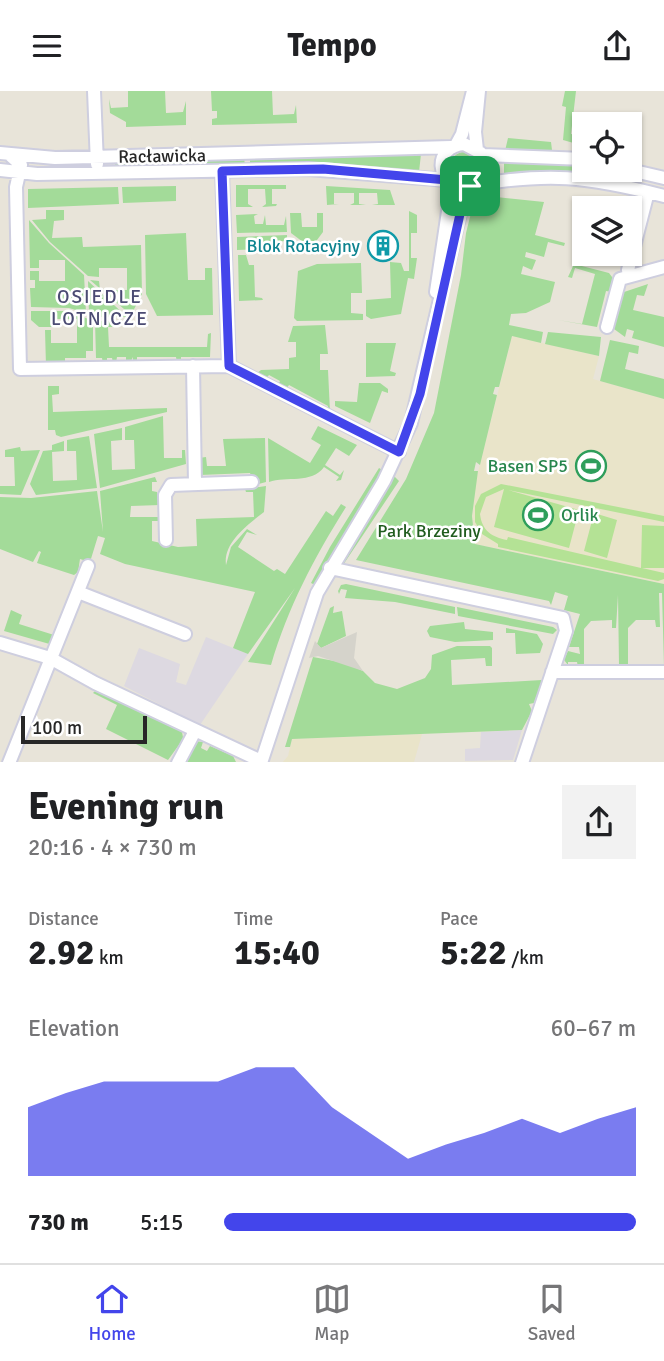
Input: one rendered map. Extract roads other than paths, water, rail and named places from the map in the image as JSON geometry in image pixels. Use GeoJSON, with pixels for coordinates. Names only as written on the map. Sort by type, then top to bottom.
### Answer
{"type":"FeatureCollection","features":[{"type":"Feature","properties":{"kind":"street"},"geometry":{"type":"LineString","coordinates":[[94,91],[95,157],[100,169],[106,173]]}},
{"type":"Feature","properties":{"kind":"street"},"geometry":{"type":"LineString","coordinates":[[434,323],[448,181],[442,171],[442,159],[460,139],[473,91]]}},
{"type":"Feature","properties":{"kind":"street"},"geometry":{"type":"LineString","coordinates":[[0,643],[50,659],[261,762],[305,622],[330,568],[399,452],[420,394],[462,205],[471,185],[483,170],[475,132],[480,91]]}},
{"type":"Feature","properties":{"kind":"street"},"geometry":{"type":"LineString","coordinates":[[453,146],[464,144],[480,152],[572,158]]}},
{"type":"Feature","properties":{"kind":"street","name":"Racławicka"},"geometry":{"type":"LineString","coordinates":[[5,154],[95,157],[453,146]]}},
{"type":"Feature","properties":{"kind":"street"},"geometry":{"type":"LineString","coordinates":[[5,154],[20,163],[16,187],[20,369],[229,366],[399,452]]}},
{"type":"Feature","properties":{"kind":"street","name":"Racławicka"},"geometry":{"type":"LineString","coordinates":[[0,170],[18,173],[106,173],[323,169],[448,181]]}},
{"type":"Feature","properties":{"kind":"street"},"geometry":{"type":"LineString","coordinates":[[222,171],[229,366]]}},
{"type":"Feature","properties":{"kind":"street"},"geometry":{"type":"LineString","coordinates":[[642,173],[664,178]]}},
{"type":"Feature","properties":{"kind":"street"},"geometry":{"type":"LineString","coordinates":[[448,181],[471,185],[567,176],[664,196]]}},
{"type":"Feature","properties":{"kind":"street"},"geometry":{"type":"LineString","coordinates":[[630,276],[628,270],[648,192]]}},
{"type":"Feature","properties":{"kind":"street"},"geometry":{"type":"LineString","coordinates":[[607,327],[620,279],[664,267]]}},
{"type":"Feature","properties":{"kind":"street"},"geometry":{"type":"LineString","coordinates":[[193,366],[195,484]]}},
{"type":"Feature","properties":{"kind":"street"},"geometry":{"type":"LineString","coordinates":[[166,540],[166,492],[171,485],[252,482]]}},
{"type":"Feature","properties":{"kind":"street"},"geometry":{"type":"LineString","coordinates":[[9,762],[88,566]]}},
{"type":"Feature","properties":{"kind":"street"},"geometry":{"type":"LineString","coordinates":[[330,568],[560,616],[566,621],[567,627],[522,762]]}},
{"type":"Feature","properties":{"kind":"street"},"geometry":{"type":"LineString","coordinates":[[79,591],[185,634]]}},
{"type":"Feature","properties":{"kind":"street"},"geometry":{"type":"LineString","coordinates":[[552,672],[664,672]]}},
{"type":"Feature","properties":{"kind":"street"},"geometry":{"type":"LineString","coordinates":[[178,762],[195,731]]}},
{"type":"Feature","properties":{"kind":"place","name":"Blok Rotacyjny"},"geometry":{"type":"Point","coordinates":[383,246]}},
{"type":"Feature","properties":{"kind":"place","name":"Basen SP5"},"geometry":{"type":"Point","coordinates":[591,466]}},
{"type":"Feature","properties":{"kind":"place","name":"Orlik"},"geometry":{"type":"Point","coordinates":[538,515]}},
{"type":"Feature","properties":{"kind":"district","name":"OSIEDLE LOTNICZE"},"geometry":{"type":"Point","coordinates":[100,308]}},
{"type":"Feature","properties":{"kind":"park label","name":"Park Brzeziny"},"geometry":{"type":"Point","coordinates":[429,531]}}]}
